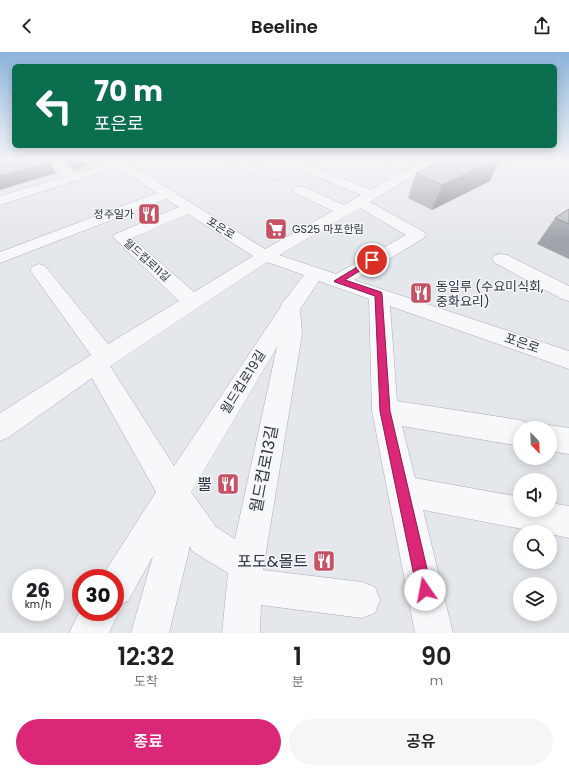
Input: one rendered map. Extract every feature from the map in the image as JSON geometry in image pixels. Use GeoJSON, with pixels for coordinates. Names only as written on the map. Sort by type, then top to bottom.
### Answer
{"type":"FeatureCollection","features":[{"type":"Feature","properties":{"kind":"street"},"geometry":{"type":"LineString","coordinates":[[0,201],[47,186]]}},
{"type":"Feature","properties":{"kind":"street","name":"포은로"},"geometry":{"type":"LineString","coordinates":[[156,186],[265,256],[569,360]]}},
{"type":"Feature","properties":{"kind":"street"},"geometry":{"type":"LineString","coordinates":[[326,277],[418,235],[366,199],[342,186]]}},
{"type":"Feature","properties":{"kind":"street"},"geometry":{"type":"LineString","coordinates":[[0,428],[101,360],[265,256],[389,186]]}},
{"type":"Feature","properties":{"kind":"street"},"geometry":{"type":"LineString","coordinates":[[300,190],[345,211]]}},
{"type":"Feature","properties":{"kind":"street"},"geometry":{"type":"LineString","coordinates":[[0,258],[167,194]]}},
{"type":"Feature","properties":{"kind":"street","name":"월드컵로11길"},"geometry":{"type":"LineString","coordinates":[[189,208],[121,237],[193,302]]}},
{"type":"Feature","properties":{"kind":"street"},"geometry":{"type":"LineString","coordinates":[[501,259],[569,294]]}},
{"type":"Feature","properties":{"kind":"street"},"geometry":{"type":"LineString","coordinates":[[39,270],[101,360],[178,500],[204,539],[245,575],[362,600]]}},
{"type":"Feature","properties":{"kind":"street","name":"월드컵로19길"},"geometry":{"type":"LineString","coordinates":[[124,575],[178,500],[237,394],[290,306],[326,277]]}},
{"type":"Feature","properties":{"kind":"street"},"geometry":{"type":"LineString","coordinates":[[378,294],[385,411],[434,633]]}},
{"type":"Feature","properties":{"kind":"street","name":"월드컵로13길"},"geometry":{"type":"LineString","coordinates":[[241,633],[245,575],[291,334],[290,306]]}},
{"type":"Feature","properties":{"kind":"street"},"geometry":{"type":"LineString","coordinates":[[385,411],[513,432]]}},
{"type":"Feature","properties":{"kind":"street"},"geometry":{"type":"LineString","coordinates":[[557,439],[569,441]]}},
{"type":"Feature","properties":{"kind":"street"},"geometry":{"type":"LineString","coordinates":[[403,491],[569,522]]}},
{"type":"Feature","properties":{"kind":"street"},"geometry":{"type":"LineString","coordinates":[[150,633],[178,500]]}},
{"type":"Feature","properties":{"kind":"street"},"geometry":{"type":"LineString","coordinates":[[88,633],[95,621]]}},
{"type":"Feature","properties":{"kind":"path"},"geometry":{"type":"LineString","coordinates":[[291,186],[300,190]]}},
{"type":"Feature","properties":{"kind":"building"},"geometry":{"type":"Polygon","coordinates":[[[569,209],[569,224],[555,218],[569,209]]]}},
{"type":"Feature","properties":{"kind":"place","name":"정주일가"},"geometry":{"type":"Point","coordinates":[149,214]}},
{"type":"Feature","properties":{"kind":"place","name":"GS25 마포한림"},"geometry":{"type":"Point","coordinates":[276,229]}},
{"type":"Feature","properties":{"kind":"place","name":"동일루 (수요미식회, 중화요리)"},"geometry":{"type":"Point","coordinates":[421,293]}},
{"type":"Feature","properties":{"kind":"place","name":"뿔"},"geometry":{"type":"Point","coordinates":[228,484]}},
{"type":"Feature","properties":{"kind":"place","name":"포도&몰트"},"geometry":{"type":"Point","coordinates":[324,561]}},
{"type":"Feature","properties":{"kind":"route"},"geometry":{"type":"LineString","coordinates":[[372,260],[338,281],[378,294],[385,411],[425,590]]}}]}
